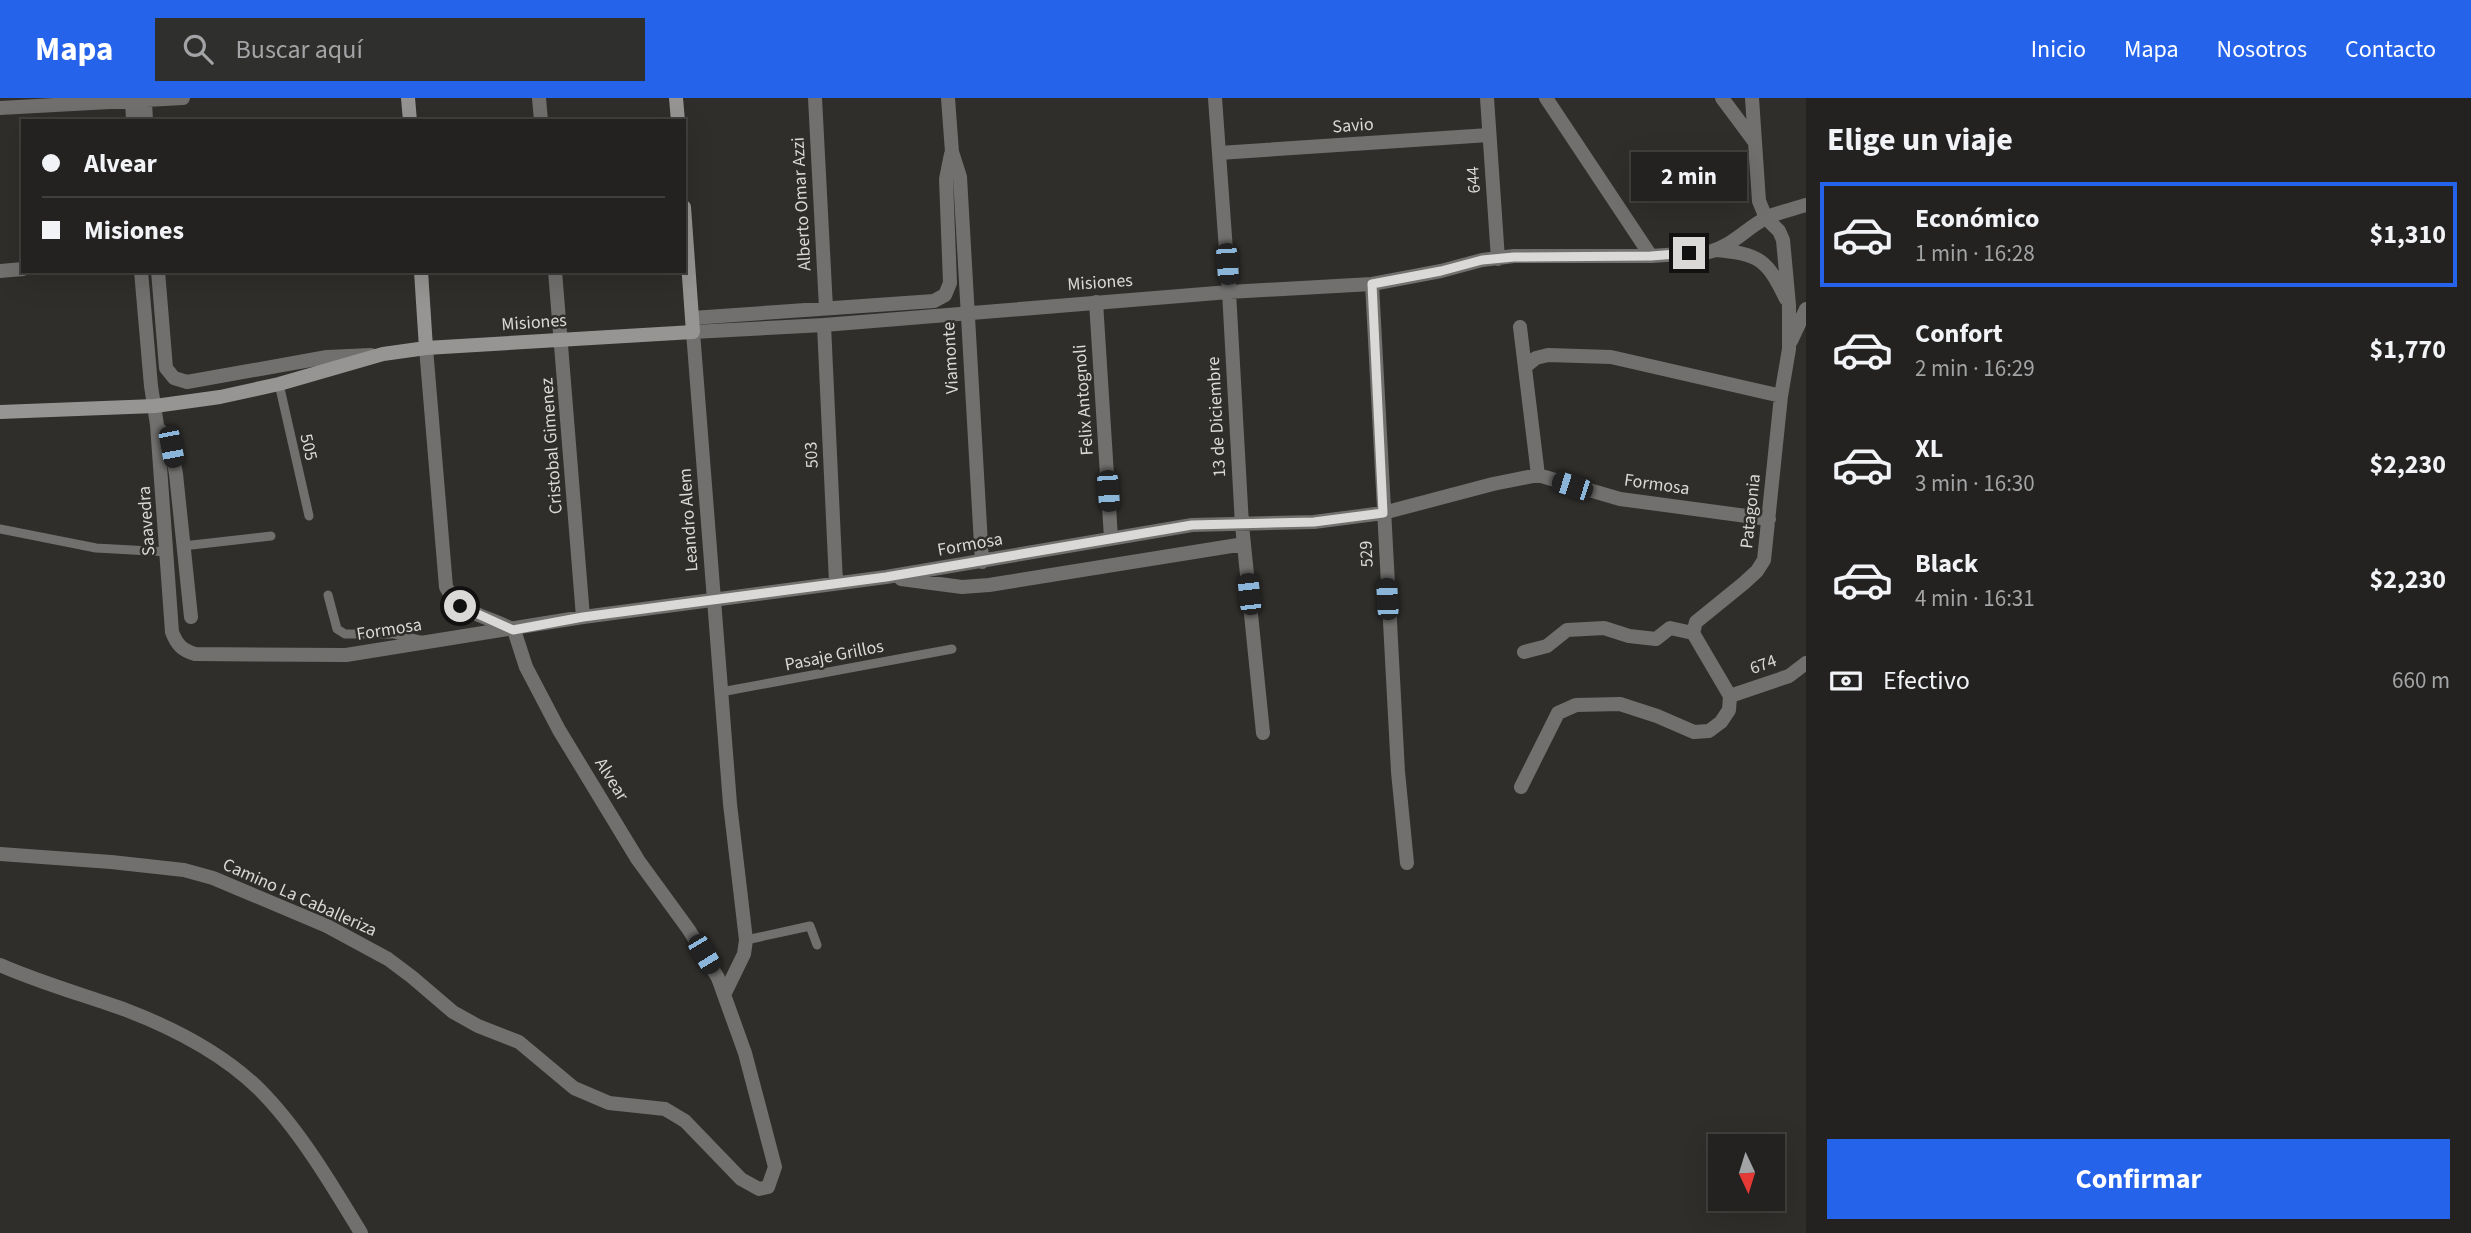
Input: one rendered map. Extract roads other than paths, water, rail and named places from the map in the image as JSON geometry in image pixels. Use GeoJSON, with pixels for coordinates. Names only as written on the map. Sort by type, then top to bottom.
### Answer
{"type":"FeatureCollection","features":[{"type":"Feature","properties":{"kind":"main road"},"geometry":{"type":"LineString","coordinates":[[408,98],[410,119]]}},
{"type":"Feature","properties":{"kind":"main road"},"geometry":{"type":"LineString","coordinates":[[677,98],[678,119]]}},
{"type":"Feature","properties":{"kind":"main road","name":"Leandro Alem"},"geometry":{"type":"LineString","coordinates":[[686,233],[693,325]]}},
{"type":"Feature","properties":{"kind":"main road"},"geometry":{"type":"LineString","coordinates":[[421,273],[426,348]]}},
{"type":"Feature","properties":{"kind":"main road","name":"Misiones"},"geometry":{"type":"LineString","coordinates":[[0,412],[155,406],[220,397],[279,384],[383,354],[426,348],[562,340],[693,325]]}},
{"type":"Feature","properties":{"kind":"street"},"geometry":{"type":"LineString","coordinates":[[0,108],[183,98]]}},
{"type":"Feature","properties":{"kind":"street"},"geometry":{"type":"LineString","coordinates":[[539,98],[541,119]]}},
{"type":"Feature","properties":{"kind":"street","name":"Alberto Omar Azzi"},"geometry":{"type":"LineString","coordinates":[[815,98],[826,307]]}},
{"type":"Feature","properties":{"kind":"street","name":"Viamonte"},"geometry":{"type":"LineString","coordinates":[[948,98],[952,152],[960,177],[982,562]]}},
{"type":"Feature","properties":{"kind":"street","name":"13 de Diciembre"},"geometry":{"type":"LineString","coordinates":[[1215,98],[1242,525],[1263,733]]}},
{"type":"Feature","properties":{"kind":"street","name":"644"},"geometry":{"type":"LineString","coordinates":[[1487,98],[1498,259]]}},
{"type":"Feature","properties":{"kind":"street"},"geometry":{"type":"LineString","coordinates":[[1546,98],[1651,256]]}},
{"type":"Feature","properties":{"kind":"street"},"geometry":{"type":"LineString","coordinates":[[1722,98],[1755,142]]}},
{"type":"Feature","properties":{"kind":"street","name":"Patagonia"},"geometry":{"type":"LineString","coordinates":[[1693,633],[1696,622],[1757,571],[1764,560],[1781,396],[1789,346],[1789,305],[1783,240],[1779,231],[1766,218],[1759,201],[1752,98]]}},
{"type":"Feature","properties":{"kind":"street"},"geometry":{"type":"LineString","coordinates":[[133,119],[136,100]]}},
{"type":"Feature","properties":{"kind":"street"},"geometry":{"type":"LineString","coordinates":[[136,100],[145,119]]}},
{"type":"Feature","properties":{"kind":"street","name":"Savio"},"geometry":{"type":"LineString","coordinates":[[1219,153],[1489,135]]}},
{"type":"Feature","properties":{"kind":"street","name":"Viamonte"},"geometry":{"type":"LineString","coordinates":[[946,295],[950,283],[946,179],[952,152]]}},
{"type":"Feature","properties":{"kind":"street","name":"Misiones"},"geometry":{"type":"LineString","coordinates":[[693,325],[824,325],[1229,292],[1372,284],[1514,257],[1651,256],[1716,250],[1747,233],[1766,218],[1806,205]]}},
{"type":"Feature","properties":{"kind":"street"},"geometry":{"type":"LineString","coordinates":[[1716,250],[1747,253],[1767,265],[1789,305]]}},
{"type":"Feature","properties":{"kind":"street"},"geometry":{"type":"LineString","coordinates":[[0,271],[21,269]]}},
{"type":"Feature","properties":{"kind":"street","name":"Saavedra"},"geometry":{"type":"LineString","coordinates":[[141,273],[168,552],[172,632],[176,643]]}},
{"type":"Feature","properties":{"kind":"street","name":"Misiones"},"geometry":{"type":"LineString","coordinates":[[159,273],[166,368],[174,378],[187,382],[327,357],[383,354]]}},
{"type":"Feature","properties":{"kind":"street","name":"Cristobal Gimenez"},"geometry":{"type":"LineString","coordinates":[[555,273],[583,617]]}},
{"type":"Feature","properties":{"kind":"street","name":"529"},"geometry":{"type":"LineString","coordinates":[[1372,284],[1398,772],[1407,863]]}},
{"type":"Feature","properties":{"kind":"street","name":"Misiones"},"geometry":{"type":"LineString","coordinates":[[693,325],[826,307],[934,301],[946,295]]}},
{"type":"Feature","properties":{"kind":"street","name":"Felix Antognoli"},"geometry":{"type":"LineString","coordinates":[[1096,302],[1111,537]]}},
{"type":"Feature","properties":{"kind":"street"},"geometry":{"type":"LineString","coordinates":[[1789,346],[1806,309]]}},
{"type":"Feature","properties":{"kind":"street","name":"Leandro Alem"},"geometry":{"type":"LineString","coordinates":[[693,325],[730,804],[746,940],[744,954],[725,993]]}},
{"type":"Feature","properties":{"kind":"street","name":"503"},"geometry":{"type":"LineString","coordinates":[[824,325],[836,583]]}},
{"type":"Feature","properties":{"kind":"street"},"geometry":{"type":"LineString","coordinates":[[1520,327],[1538,475]]}},
{"type":"Feature","properties":{"kind":"street"},"geometry":{"type":"LineString","coordinates":[[426,348],[446,587],[460,606],[513,630]]}},
{"type":"Feature","properties":{"kind":"street"},"geometry":{"type":"LineString","coordinates":[[1526,366],[1536,358],[1548,355],[1611,357],[1781,396]]}},
{"type":"Feature","properties":{"kind":"street"},"geometry":{"type":"LineString","coordinates":[[157,425],[171,447],[191,617]]}},
{"type":"Feature","properties":{"kind":"street","name":"Formosa"},"geometry":{"type":"LineString","coordinates":[[176,643],[184,651],[195,654],[346,656],[583,617],[886,577],[1192,525],[1314,522],[1383,513],[1538,475],[1620,499],[1769,519]]}},
{"type":"Feature","properties":{"kind":"street"},"geometry":{"type":"LineString","coordinates":[[886,577],[962,587],[989,585],[1244,544]]}},
{"type":"Feature","properties":{"kind":"street"},"geometry":{"type":"LineString","coordinates":[[1521,788],[1558,713],[1576,705],[1620,704],[1694,732],[1709,731],[1721,722],[1729,710],[1730,696],[1693,633],[1670,628],[1656,639],[1629,636],[1604,628],[1567,630],[1547,646],[1524,652]]}},
{"type":"Feature","properties":{"kind":"street","name":"Alvear"},"geometry":{"type":"LineString","coordinates":[[513,630],[526,667],[559,730],[638,860],[689,930],[725,993],[745,1053],[775,1167],[768,1188],[759,1189],[741,1179],[685,1121],[665,1109]]}},
{"type":"Feature","properties":{"kind":"street","name":"674"},"geometry":{"type":"LineString","coordinates":[[1730,696],[1789,676],[1806,663]]}},
{"type":"Feature","properties":{"kind":"street","name":"Camino La Caballeriza"},"geometry":{"type":"LineString","coordinates":[[0,854],[157,866],[213,878],[327,926],[388,959],[453,1012],[519,1042],[574,1088],[610,1103],[665,1109]]}},
{"type":"Feature","properties":{"kind":"street"},"geometry":{"type":"LineString","coordinates":[[0,965],[128,1011],[174,1032],[236,1069],[290,1125],[361,1233]]}},
{"type":"Feature","properties":{"kind":"lane","name":"505"},"geometry":{"type":"LineString","coordinates":[[279,384],[309,516]]}},
{"type":"Feature","properties":{"kind":"lane"},"geometry":{"type":"LineString","coordinates":[[0,529],[96,548],[168,552]]}},
{"type":"Feature","properties":{"kind":"lane"},"geometry":{"type":"LineString","coordinates":[[183,546],[271,536]]}},
{"type":"Feature","properties":{"kind":"lane"},"geometry":{"type":"LineString","coordinates":[[328,595],[337,629],[345,634],[394,634],[429,642]]}},
{"type":"Feature","properties":{"kind":"lane","name":"Pasaje Grillos"},"geometry":{"type":"LineString","coordinates":[[721,692],[952,649]]}},
{"type":"Feature","properties":{"kind":"lane"},"geometry":{"type":"LineString","coordinates":[[746,940],[810,926],[817,945]]}}]}
